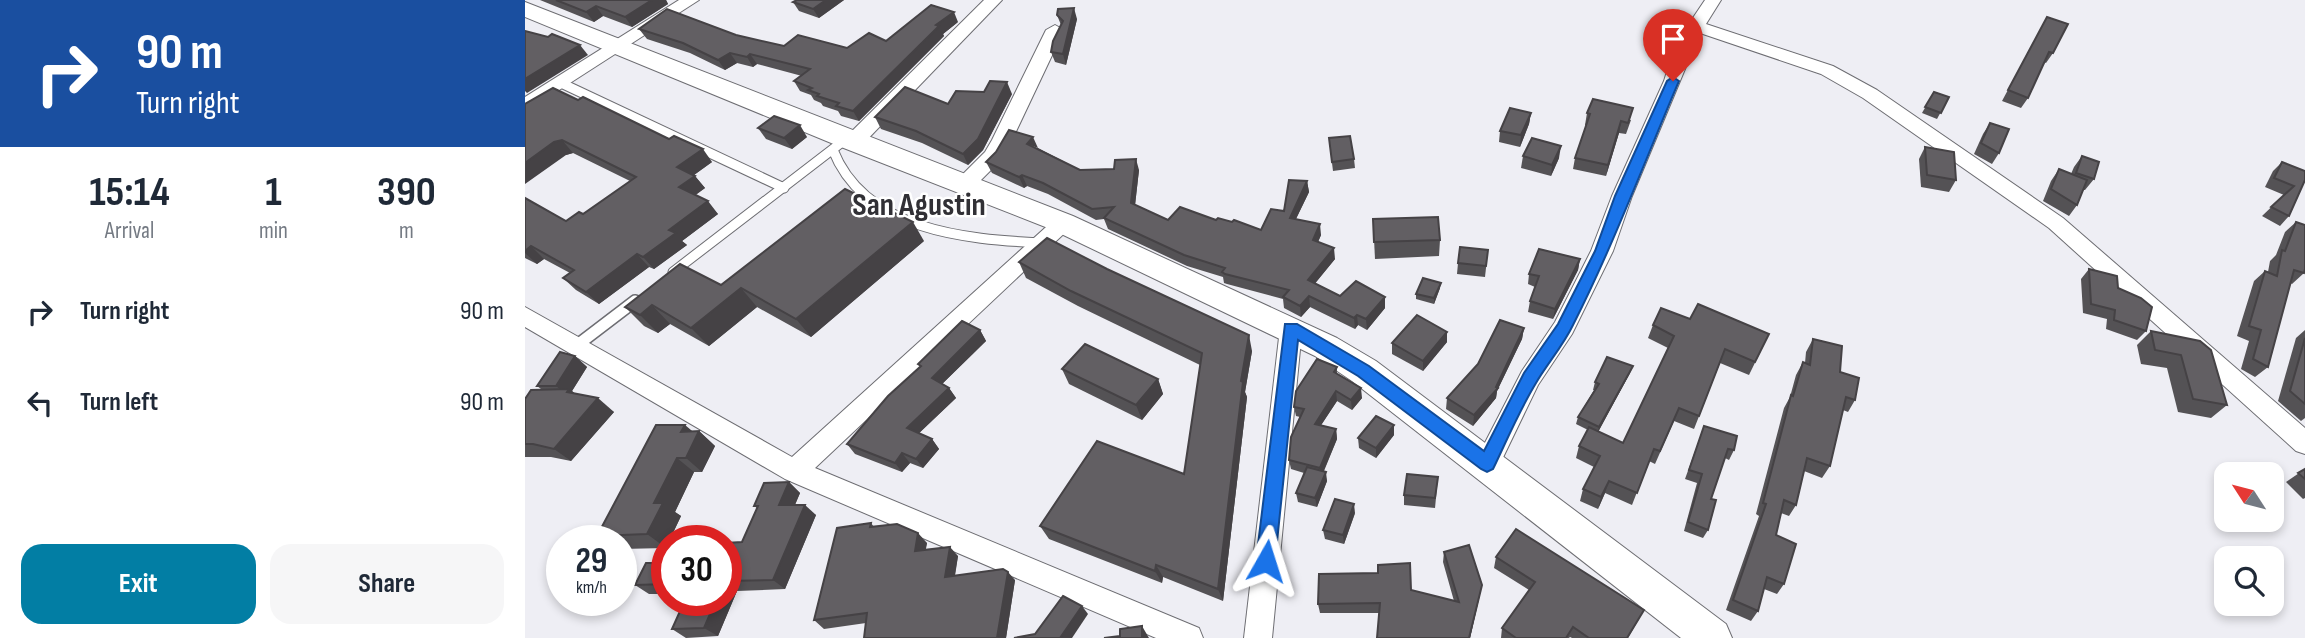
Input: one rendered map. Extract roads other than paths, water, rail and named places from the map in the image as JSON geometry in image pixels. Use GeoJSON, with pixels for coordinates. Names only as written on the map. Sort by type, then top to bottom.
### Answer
{"type":"FeatureCollection","features":[{"type":"Feature","properties":{"kind":"main road"},"geometry":{"type":"LineString","coordinates":[[525,9],[619,45],[844,144],[964,185],[1052,233],[1291,329],[1364,371],[1712,638]]}},
{"type":"Feature","properties":{"kind":"street"},"geometry":{"type":"LineString","coordinates":[[525,106],[691,0]]}},
{"type":"Feature","properties":{"kind":"street"},"geometry":{"type":"LineString","coordinates":[[844,144],[994,0]]}},
{"type":"Feature","properties":{"kind":"street"},"geometry":{"type":"LineString","coordinates":[[1487,464],[1507,419],[1530,378],[1564,328],[1602,251],[1622,196],[1673,81],[1685,43],[1713,0]]}},
{"type":"Feature","properties":{"kind":"street"},"geometry":{"type":"LineString","coordinates":[[1697,27],[1827,70],[1870,94],[2064,230],[2305,443]]}},
{"type":"Feature","properties":{"kind":"street"},"geometry":{"type":"LineString","coordinates":[[964,185],[992,157],[1055,30]]}},
{"type":"Feature","properties":{"kind":"street"},"geometry":{"type":"LineString","coordinates":[[794,471],[1052,233]]}},
{"type":"Feature","properties":{"kind":"street"},"geometry":{"type":"LineString","coordinates":[[525,316],[794,471],[1189,638]]}},
{"type":"Feature","properties":{"kind":"street"},"geometry":{"type":"LineString","coordinates":[[1258,638],[1291,329]]}},
{"type":"Feature","properties":{"kind":"lane"},"geometry":{"type":"LineString","coordinates":[[561,83],[784,188]]}},
{"type":"Feature","properties":{"kind":"lane"},"geometry":{"type":"LineString","coordinates":[[664,279],[844,144]]}},
{"type":"Feature","properties":{"kind":"lane"},"geometry":{"type":"LineString","coordinates":[[844,144],[844,174],[877,204],[906,219],[944,233],[970,238],[1052,233]]}},
{"type":"Feature","properties":{"kind":"lane"},"geometry":{"type":"LineString","coordinates":[[576,346],[642,296]]}},
{"type":"Feature","properties":{"kind":"district","name":"San Agustin"},"geometry":{"type":"Point","coordinates":[919,205]}}]}
